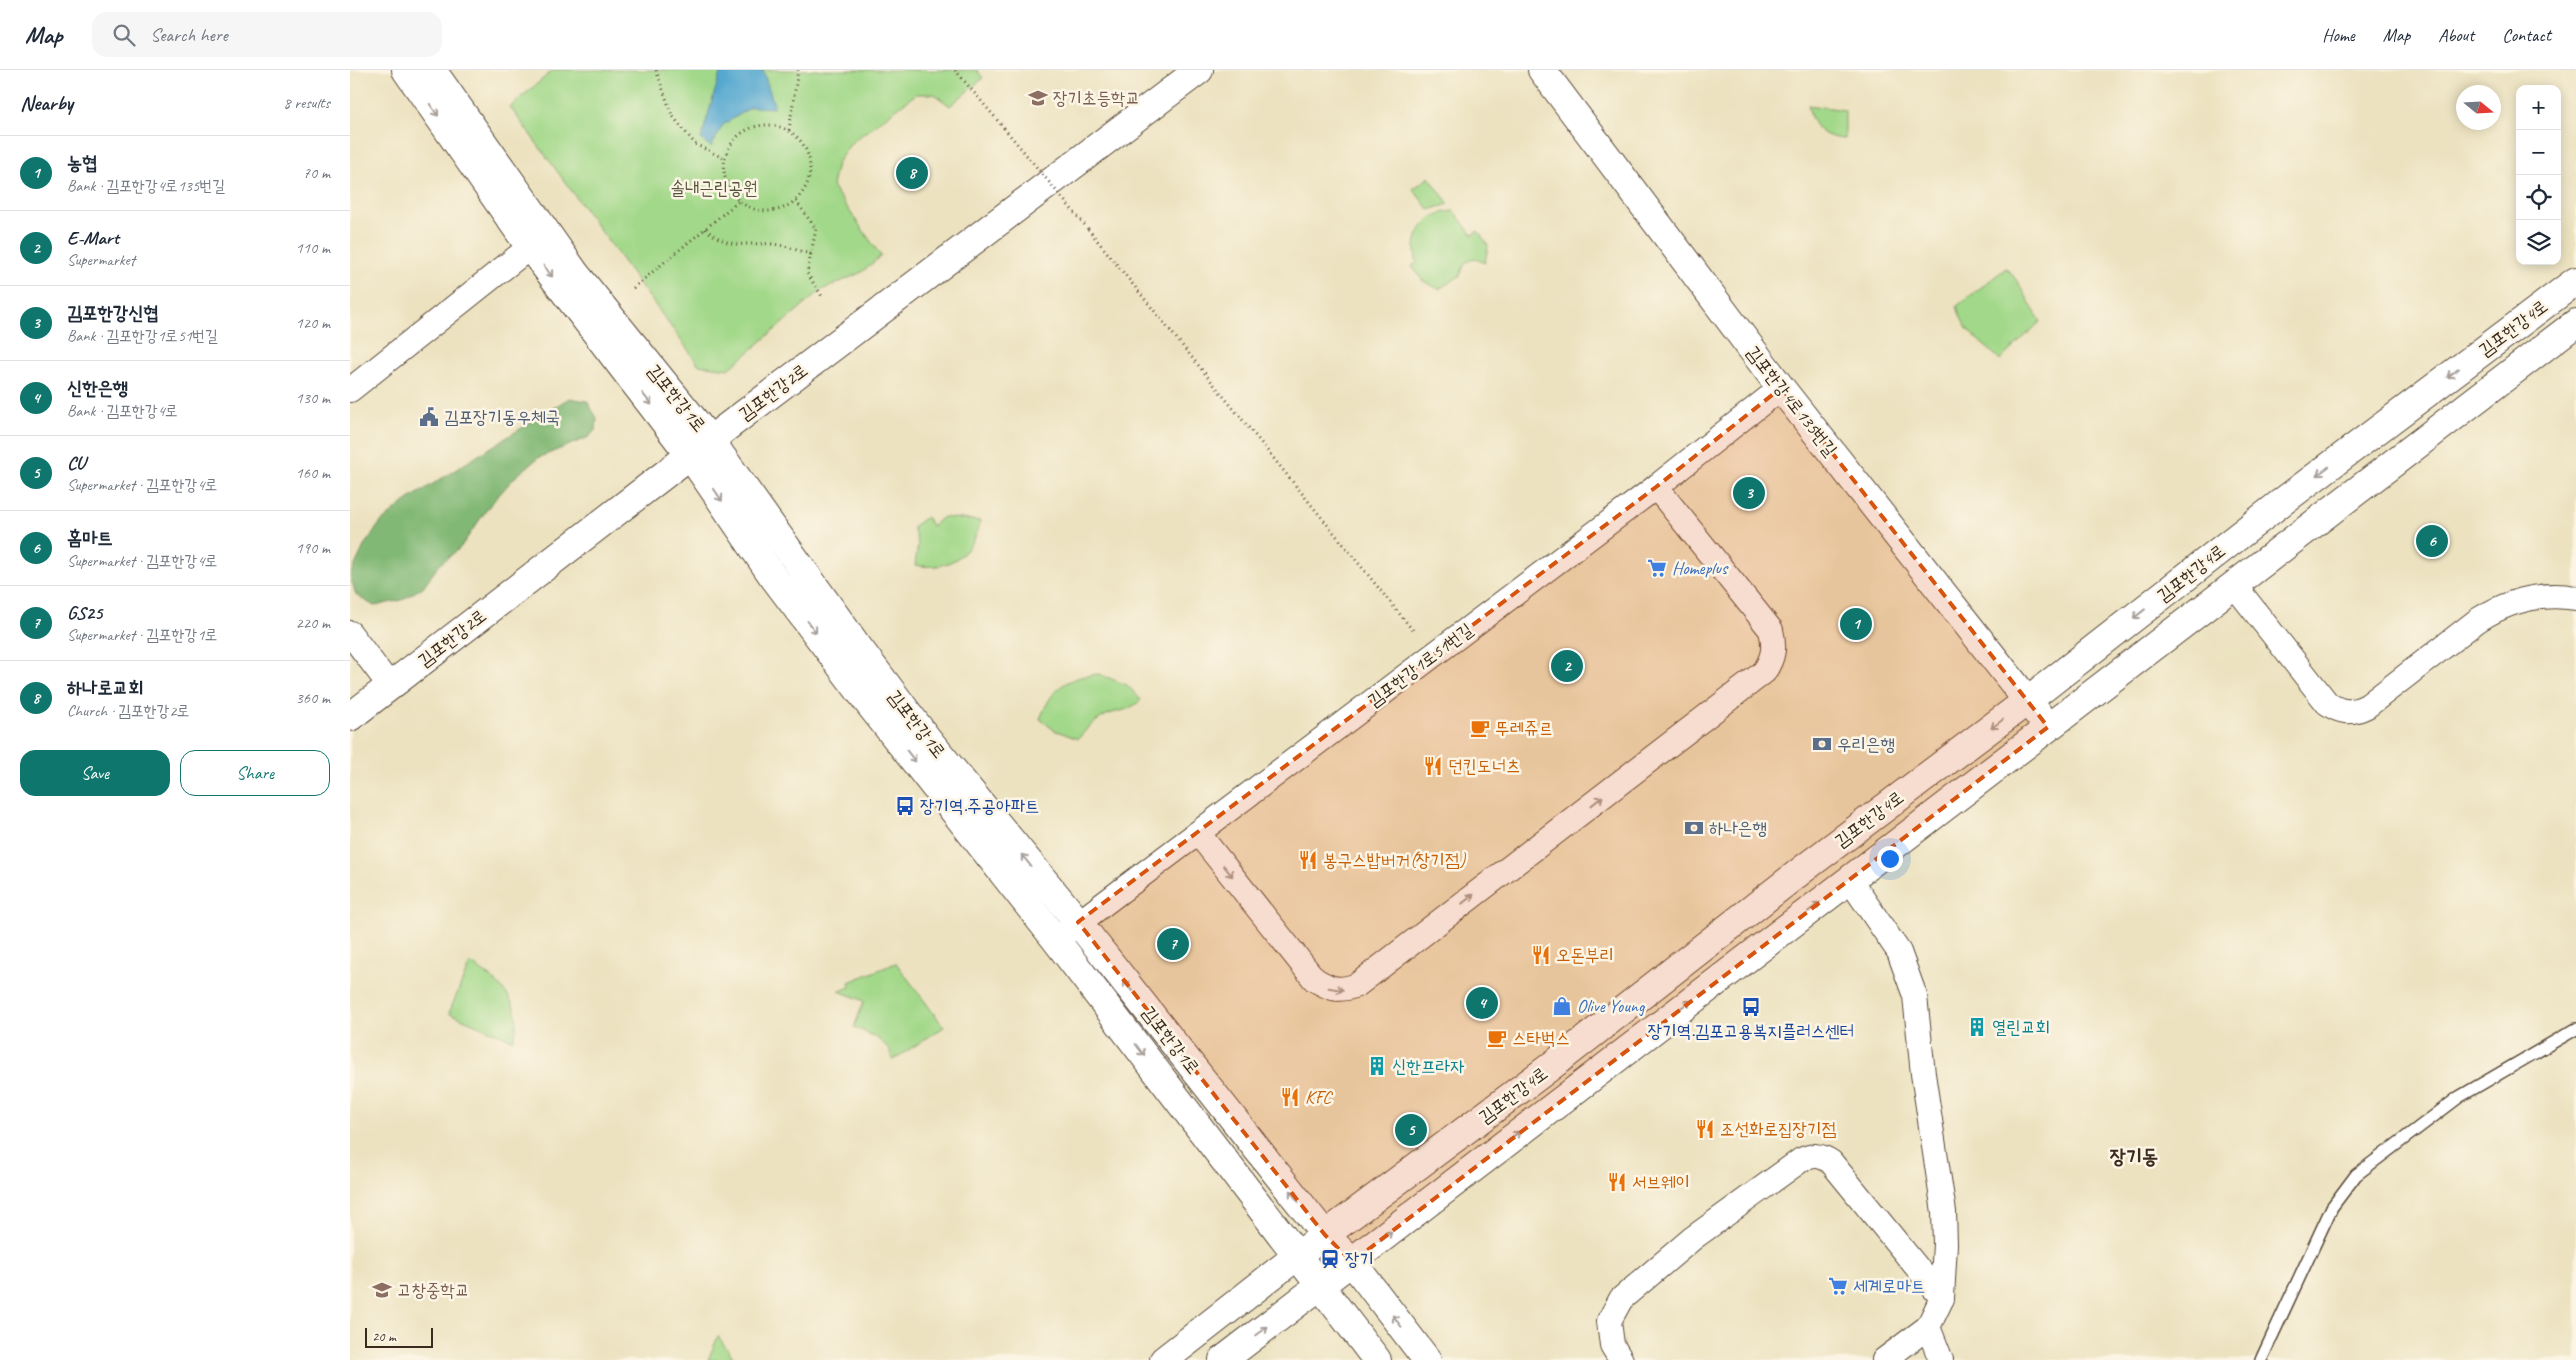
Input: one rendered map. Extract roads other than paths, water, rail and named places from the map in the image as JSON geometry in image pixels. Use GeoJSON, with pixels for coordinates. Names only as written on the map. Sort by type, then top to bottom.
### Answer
{"type":"FeatureCollection","features":[{"type":"Feature","properties":{"kind":"street","name":"김포한강1로"},"geometry":{"type":"LineString","coordinates":[[406,70],[530,247],[786,548],[900,703],[1078,922],[1324,1235],[1352,1262],[1427,1360]]}},
{"type":"Feature","properties":{"kind":"street","name":"김포한강1로"},"geometry":{"type":"LineString","coordinates":[[432,70],[700,447],[772,575],[870,705],[1056,940],[1376,1360]]}},
{"type":"Feature","properties":{"kind":"street","name":"김포한강2로"},"geometry":{"type":"LineString","coordinates":[[350,717],[700,447],[1199,70]]}},
{"type":"Feature","properties":{"kind":"street","name":"김포한강4로135번길"},"geometry":{"type":"LineString","coordinates":[[1542,70],[1781,388],[2048,727]]}},
{"type":"Feature","properties":{"kind":"street"},"geometry":{"type":"LineString","coordinates":[[350,390],[530,247]]}},
{"type":"Feature","properties":{"kind":"street","name":"김포한강4로"},"geometry":{"type":"LineString","coordinates":[[1164,1360],[1324,1235],[1550,1067],[1806,866],[2028,701],[2282,502],[2576,281]]}},
{"type":"Feature","properties":{"kind":"street","name":"김포한강4로"},"geometry":{"type":"LineString","coordinates":[[1223,1360],[2576,323]]}},
{"type":"Feature","properties":{"kind":"street","name":"김포한강1로51번길"},"geometry":{"type":"LineString","coordinates":[[1056,940],[1656,487],[1781,388]]}},
{"type":"Feature","properties":{"kind":"street"},"geometry":{"type":"LineString","coordinates":[[1198,833],[1314,979],[1329,988],[1344,990],[1357,985],[1764,672],[1773,658],[1774,644],[1771,630],[1656,487]]}},
{"type":"Feature","properties":{"kind":"street","name":"김포한강4로"},"geometry":{"type":"LineString","coordinates":[[2234,586],[2327,703],[2346,712],[2357,711],[2367,706],[2478,620],[2496,609],[2534,597],[2576,598]]}},
{"type":"Feature","properties":{"kind":"street"},"geometry":{"type":"LineString","coordinates":[[350,633],[390,686]]}},
{"type":"Feature","properties":{"kind":"street"},"geometry":{"type":"LineString","coordinates":[[1850,880],[1899,952],[1915,996],[1923,1074],[1944,1212],[1945,1244],[1942,1298],[1928,1327],[1884,1360]]}},
{"type":"Feature","properties":{"kind":"street"},"geometry":{"type":"LineString","coordinates":[[1621,1360],[1612,1345],[1609,1321],[1621,1299],[1693,1238],[1801,1160],[1813,1155],[1822,1156],[1840,1171],[1942,1298]]}},
{"type":"Feature","properties":{"kind":"street"},"geometry":{"type":"LineString","coordinates":[[1928,1327],[1940,1360]]}},
{"type":"Feature","properties":{"kind":"lane"},"geometry":{"type":"LineString","coordinates":[[2261,1360],[2332,1207],[2356,1175],[2460,1097],[2576,1029]]}},
{"type":"Feature","properties":{"kind":"water"},"geometry":{"type":"Polygon","coordinates":[[[721,70],[763,70],[775,108],[751,107],[723,125],[711,147],[701,139],[721,70]]]}},
{"type":"Feature","properties":{"kind":"place","name":"장기초등학교"},"geometry":{"type":"Point","coordinates":[1038,98]}},
{"type":"Feature","properties":{"kind":"place","name":"하나로교회"},"geometry":{"type":"Point","coordinates":[912,173]}},
{"type":"Feature","properties":{"kind":"place","name":"김포장기동우체국"},"geometry":{"type":"Point","coordinates":[429,417]}},
{"type":"Feature","properties":{"kind":"place","name":"김포한강신협"},"geometry":{"type":"Point","coordinates":[1749,493]}},
{"type":"Feature","properties":{"kind":"place","name":"홈마트"},"geometry":{"type":"Point","coordinates":[2432,541]}},
{"type":"Feature","properties":{"kind":"place","name":"Homeplus"},"geometry":{"type":"Point","coordinates":[1657,568]}},
{"type":"Feature","properties":{"kind":"place","name":"농협"},"geometry":{"type":"Point","coordinates":[1856,624]}},
{"type":"Feature","properties":{"kind":"place","name":"E-Mart"},"geometry":{"type":"Point","coordinates":[1567,666]}},
{"type":"Feature","properties":{"kind":"place","name":"뚜레쥬르"},"geometry":{"type":"Point","coordinates":[1480,728]}},
{"type":"Feature","properties":{"kind":"place","name":"우리은행"},"geometry":{"type":"Point","coordinates":[1822,744]}},
{"type":"Feature","properties":{"kind":"place","name":"던킨도너츠"},"geometry":{"type":"Point","coordinates":[1433,766]}},
{"type":"Feature","properties":{"kind":"place","name":"장기역.주공아파트"},"geometry":{"type":"Point","coordinates":[905,806]}},
{"type":"Feature","properties":{"kind":"place","name":"하나은행"},"geometry":{"type":"Point","coordinates":[1694,828]}},
{"type":"Feature","properties":{"kind":"place","name":"봉구스밥버거(장기점)"},"geometry":{"type":"Point","coordinates":[1308,860]}},
{"type":"Feature","properties":{"kind":"place","name":"GS25"},"geometry":{"type":"Point","coordinates":[1173,944]}},
{"type":"Feature","properties":{"kind":"place","name":"오돈부리"},"geometry":{"type":"Point","coordinates":[1541,955]}},
{"type":"Feature","properties":{"kind":"place","name":"신한은행"},"geometry":{"type":"Point","coordinates":[1482,1003]}},
{"type":"Feature","properties":{"kind":"place","name":"Olive Young"},"geometry":{"type":"Point","coordinates":[1562,1006]}},
{"type":"Feature","properties":{"kind":"place","name":"장기역.김포고용복지플러스센터"},"geometry":{"type":"Point","coordinates":[1751,1007]}},
{"type":"Feature","properties":{"kind":"place","name":"열린교회"},"geometry":{"type":"Point","coordinates":[1977,1027]}},
{"type":"Feature","properties":{"kind":"place","name":"스타벅스"},"geometry":{"type":"Point","coordinates":[1497,1038]}},
{"type":"Feature","properties":{"kind":"place","name":"신한프라자"},"geometry":{"type":"Point","coordinates":[1377,1066]}},
{"type":"Feature","properties":{"kind":"place","name":"KFC"},"geometry":{"type":"Point","coordinates":[1290,1097]}},
{"type":"Feature","properties":{"kind":"place","name":"조선화로집장기점"},"geometry":{"type":"Point","coordinates":[1705,1129]}},
{"type":"Feature","properties":{"kind":"place","name":"CU"},"geometry":{"type":"Point","coordinates":[1411,1130]}},
{"type":"Feature","properties":{"kind":"place","name":"서브웨이"},"geometry":{"type":"Point","coordinates":[1617,1182]}},
{"type":"Feature","properties":{"kind":"place","name":"장기"},"geometry":{"type":"Point","coordinates":[1330,1259]}},
{"type":"Feature","properties":{"kind":"place","name":"세계로마트"},"geometry":{"type":"Point","coordinates":[1838,1286]}},
{"type":"Feature","properties":{"kind":"place","name":"고창중학교"},"geometry":{"type":"Point","coordinates":[382,1290]}},
{"type":"Feature","properties":{"kind":"district","name":"장기동"},"geometry":{"type":"Point","coordinates":[2134,1156]}},
{"type":"Feature","properties":{"kind":"park label","name":"솔내근린공원"},"geometry":{"type":"Point","coordinates":[714,188]}}]}
